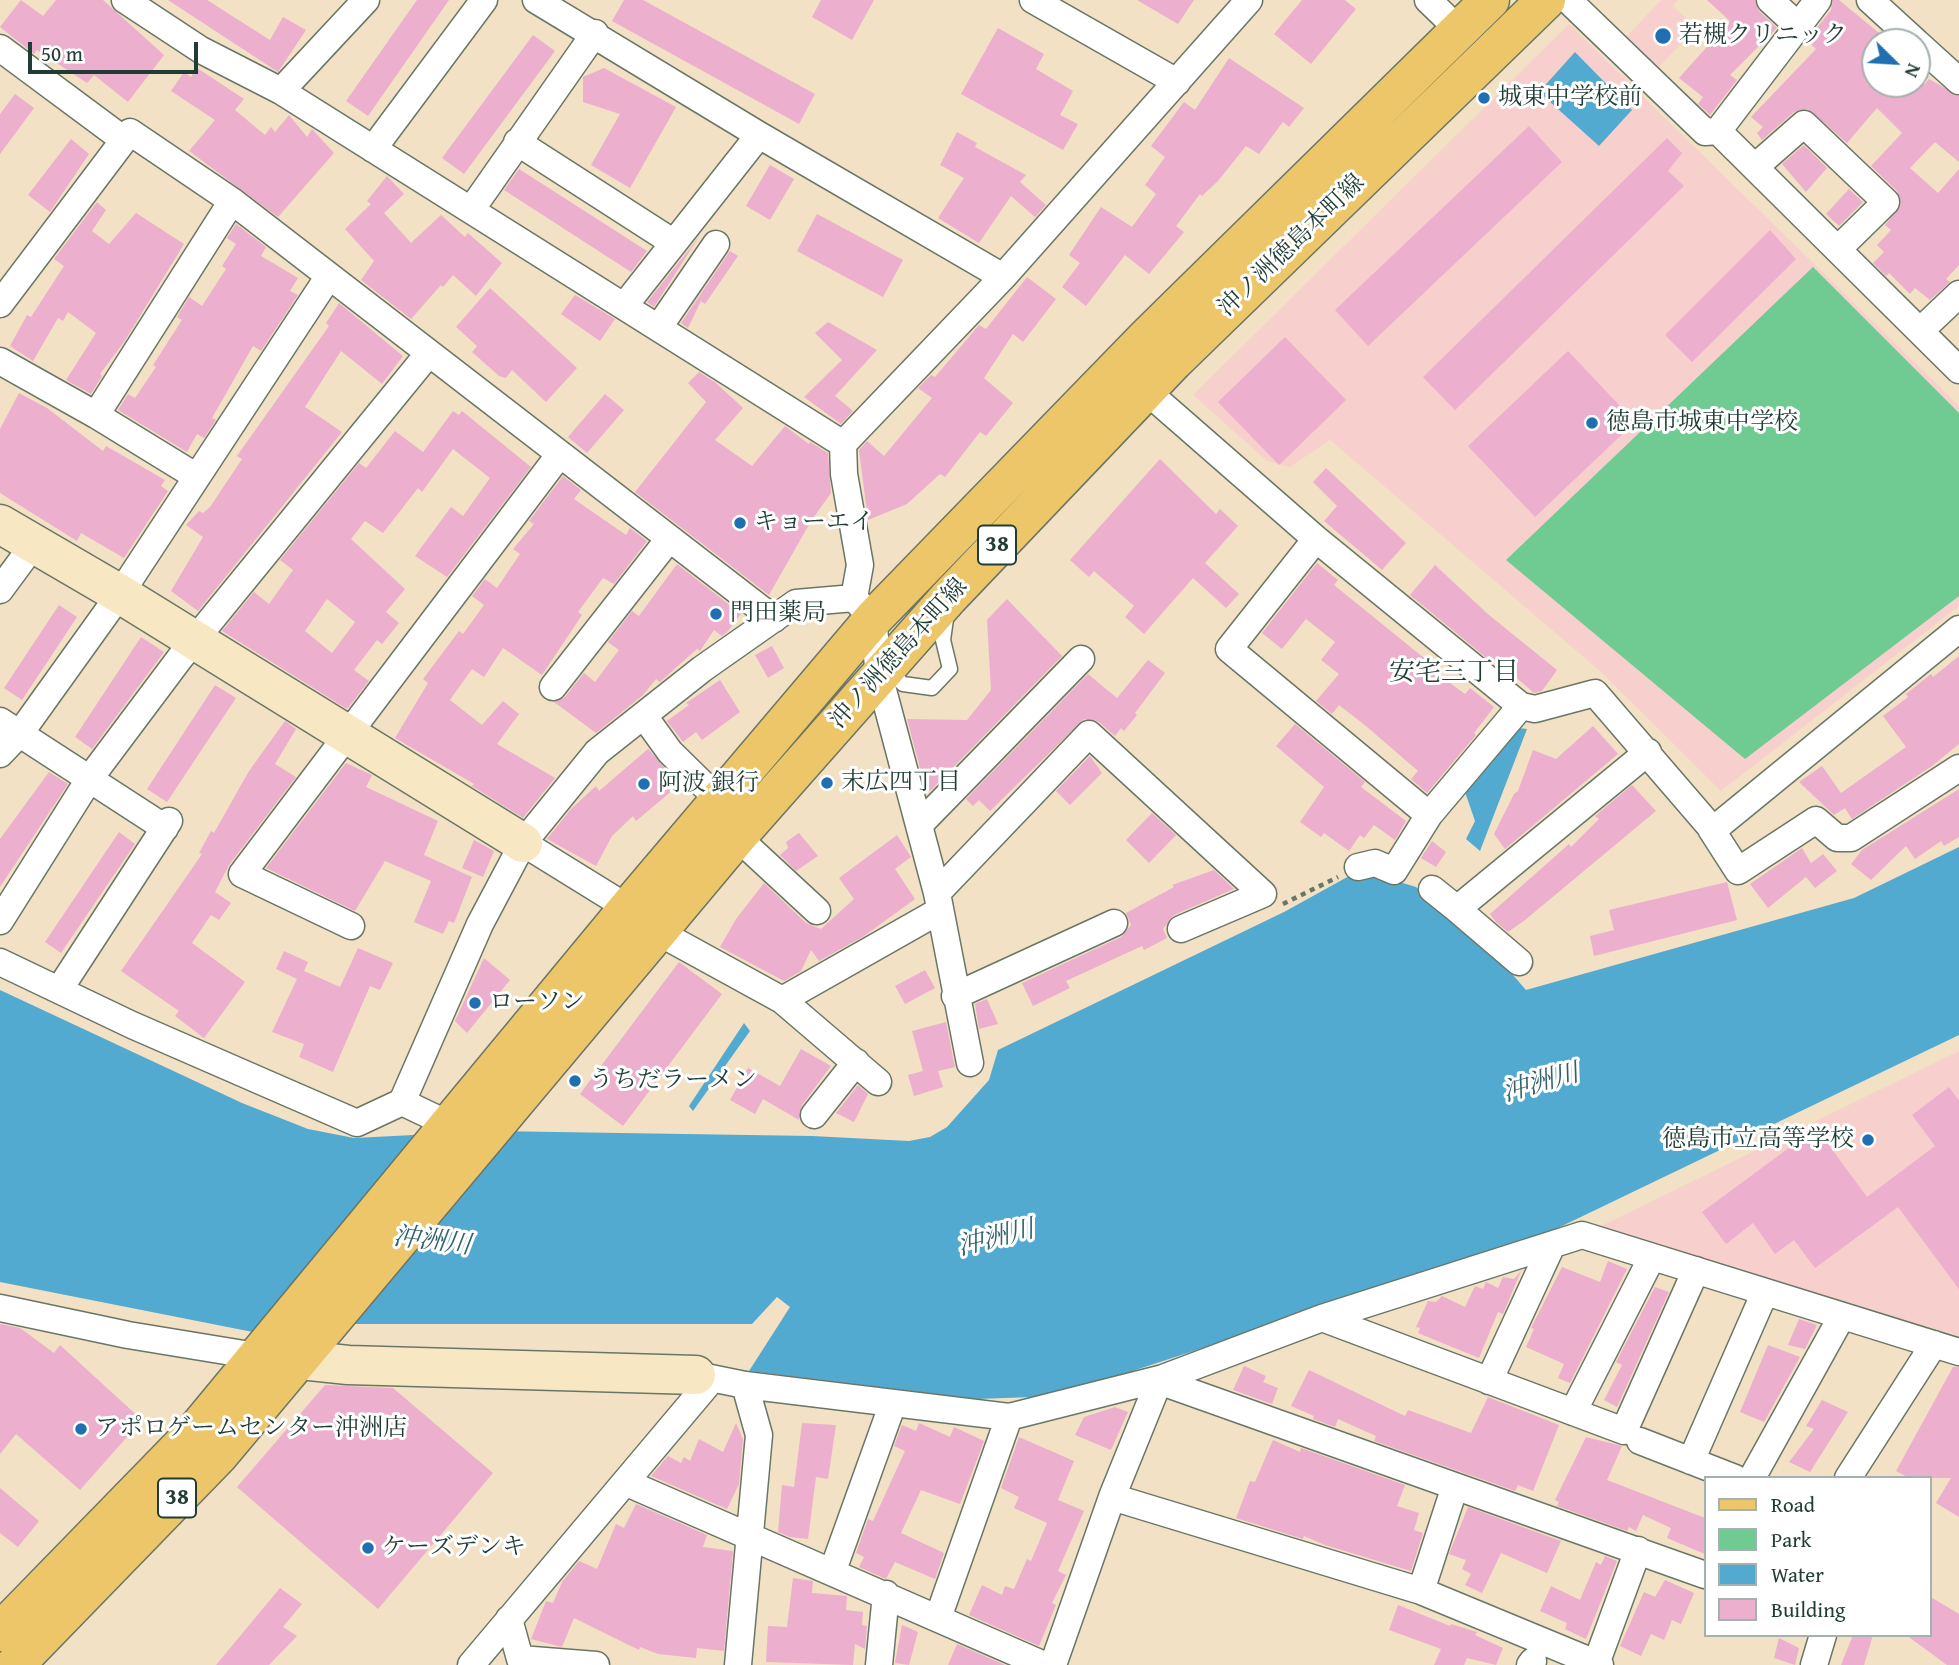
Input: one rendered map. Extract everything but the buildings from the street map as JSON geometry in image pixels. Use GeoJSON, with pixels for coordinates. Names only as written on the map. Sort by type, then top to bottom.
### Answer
{"type":"FeatureCollection","features":[{"type":"Feature","properties":{"kind":"main road","name":"沖ノ洲徳島本町線"},"geometry":{"type":"LineString","coordinates":[[276,1351],[330,1324],[737,836],[948,597],[1132,378],[1490,0]]}},
{"type":"Feature","properties":{"kind":"main road","name":"沖ノ洲徳島本町線"},"geometry":{"type":"LineString","coordinates":[[445,1128],[720,801],[864,608],[1132,378],[1546,0]]}},
{"type":"Feature","properties":{"kind":"main road","name":"38"},"geometry":{"type":"LineString","coordinates":[[0,1632],[276,1351],[445,1128]]}},
{"type":"Feature","properties":{"kind":"main road","name":"38"},"geometry":{"type":"LineString","coordinates":[[15,1665],[218,1456],[276,1351]]}},
{"type":"Feature","properties":{"kind":"street"},"geometry":{"type":"LineString","coordinates":[[125,0],[201,50],[281,91],[843,444]]}},
{"type":"Feature","properties":{"kind":"street"},"geometry":{"type":"LineString","coordinates":[[373,149],[484,0]]}},
{"type":"Feature","properties":{"kind":"street"},"geometry":{"type":"LineString","coordinates":[[536,0],[595,33],[758,135],[1003,277]]}},
{"type":"Feature","properties":{"kind":"street"},"geometry":{"type":"LineString","coordinates":[[1033,0],[1177,82]]}},
{"type":"Feature","properties":{"kind":"street"},"geometry":{"type":"LineString","coordinates":[[970,1063],[920,824],[883,672],[864,608],[860,565],[844,474],[843,444],[1003,277],[1249,0]]}},
{"type":"Feature","properties":{"kind":"street"},"geometry":{"type":"LineString","coordinates":[[1428,0],[1459,30]]}},
{"type":"Feature","properties":{"kind":"street"},"geometry":{"type":"LineString","coordinates":[[1568,0],[1704,132],[1717,131],[1959,370]]}},
{"type":"Feature","properties":{"kind":"street"},"geometry":{"type":"LineString","coordinates":[[1770,0],[1797,25]]}},
{"type":"Feature","properties":{"kind":"street"},"geometry":{"type":"LineString","coordinates":[[1717,131],[1818,0]]}},
{"type":"Feature","properties":{"kind":"street"},"geometry":{"type":"LineString","coordinates":[[1870,0],[1901,28]]}},
{"type":"Feature","properties":{"kind":"street"},"geometry":{"type":"LineString","coordinates":[[281,91],[360,2]]}},
{"type":"Feature","properties":{"kind":"street"},"geometry":{"type":"LineString","coordinates":[[471,210],[595,33]]}},
{"type":"Feature","properties":{"kind":"street"},"geometry":{"type":"LineString","coordinates":[[0,48],[124,140]]}},
{"type":"Feature","properties":{"kind":"street"},"geometry":{"type":"LineString","coordinates":[[1931,55],[1959,81]]}},
{"type":"Feature","properties":{"kind":"street"},"geometry":{"type":"LineString","coordinates":[[1755,167],[1804,124],[1886,202],[1838,249]]}},
{"type":"Feature","properties":{"kind":"street"},"geometry":{"type":"LineString","coordinates":[[0,304],[130,132],[232,201],[774,619]]}},
{"type":"Feature","properties":{"kind":"street"},"geometry":{"type":"LineString","coordinates":[[625,305],[758,135]]}},
{"type":"Feature","properties":{"kind":"street"},"geometry":{"type":"LineString","coordinates":[[517,142],[674,243]]}},
{"type":"Feature","properties":{"kind":"street"},"geometry":{"type":"LineString","coordinates":[[96,415],[232,201]]}},
{"type":"Feature","properties":{"kind":"street"},"geometry":{"type":"LineString","coordinates":[[659,327],[716,244]]}},
{"type":"Feature","properties":{"kind":"street"},"geometry":{"type":"LineString","coordinates":[[0,754],[11,727],[120,594],[329,276]]}},
{"type":"Feature","properties":{"kind":"street"},"geometry":{"type":"LineString","coordinates":[[1920,331],[1959,294]]}},
{"type":"Feature","properties":{"kind":"street"},"geometry":{"type":"LineString","coordinates":[[0,921],[90,778],[194,640],[429,353]]}},
{"type":"Feature","properties":{"kind":"street"},"geometry":{"type":"LineString","coordinates":[[0,361],[96,415],[197,477]]}},
{"type":"Feature","properties":{"kind":"street"},"geometry":{"type":"LineString","coordinates":[[1132,378],[1316,539],[1521,706],[1535,709],[1595,693],[1712,830],[1738,871],[1816,820],[1837,838],[1851,838],[1959,768]]}},
{"type":"Feature","properties":{"kind":"street"},"geometry":{"type":"LineString","coordinates":[[351,926],[242,874],[560,454]]}},
{"type":"Feature","properties":{"kind":"street"},"geometry":{"type":"LineString","coordinates":[[0,524],[120,594],[628,908],[658,932],[782,1000],[878,1082]]}},
{"type":"Feature","properties":{"kind":"street"},"geometry":{"type":"LineString","coordinates":[[553,687],[670,538]]}},
{"type":"Feature","properties":{"kind":"street"},"geometry":{"type":"LineString","coordinates":[[1316,539],[1229,649],[1429,815]]}},
{"type":"Feature","properties":{"kind":"street"},"geometry":{"type":"LineString","coordinates":[[0,590],[34,544]]}},
{"type":"Feature","properties":{"kind":"street"},"geometry":{"type":"LineString","coordinates":[[0,961],[132,1025],[358,1123],[402,1102],[480,925],[523,843],[597,752],[796,603],[864,608]]}},
{"type":"Feature","properties":{"kind":"street"},"geometry":{"type":"LineString","coordinates":[[1712,830],[1959,629]]}},
{"type":"Feature","properties":{"kind":"street"},"geometry":{"type":"LineString","coordinates":[[920,824],[1081,659]]}},
{"type":"Feature","properties":{"kind":"street"},"geometry":{"type":"LineString","coordinates":[[1357,867],[1374,863],[1394,871],[1429,815],[1521,706]]}},
{"type":"Feature","properties":{"kind":"street"},"geometry":{"type":"LineString","coordinates":[[644,716],[670,752],[720,801]]}},
{"type":"Feature","properties":{"kind":"street"},"geometry":{"type":"LineString","coordinates":[[11,727],[167,825],[59,990]]}},
{"type":"Feature","properties":{"kind":"street"},"geometry":{"type":"LineString","coordinates":[[782,1000],[937,902],[1089,734],[1262,894],[1181,929]]}},
{"type":"Feature","properties":{"kind":"street"},"geometry":{"type":"LineString","coordinates":[[1458,909],[1648,752]]}},
{"type":"Feature","properties":{"kind":"street"},"geometry":{"type":"LineString","coordinates":[[737,836],[817,911]]}},
{"type":"Feature","properties":{"kind":"street"},"geometry":{"type":"LineString","coordinates":[[1432,889],[1519,962]]}},
{"type":"Feature","properties":{"kind":"street"},"geometry":{"type":"LineString","coordinates":[[955,996],[1114,923]]}},
{"type":"Feature","properties":{"kind":"street"},"geometry":{"type":"LineString","coordinates":[[814,1115],[856,1062]]}},
{"type":"Feature","properties":{"kind":"street"},"geometry":{"type":"LineString","coordinates":[[402,1102],[445,1128]]}},
{"type":"Feature","properties":{"kind":"street"},"geometry":{"type":"LineString","coordinates":[[0,1308],[128,1335],[276,1351],[348,1365],[704,1377],[744,1385],[1009,1417],[1161,1380],[1322,1318],[1582,1235],[1947,1348],[1850,1476]]}},
{"type":"Feature","properties":{"kind":"street"},"geometry":{"type":"LineString","coordinates":[[1489,1381],[1552,1245]]}},
{"type":"Feature","properties":{"kind":"street"},"geometry":{"type":"LineString","coordinates":[[1573,1412],[1652,1256]]}},
{"type":"Feature","properties":{"kind":"street"},"geometry":{"type":"LineString","coordinates":[[1322,1318],[1624,1432],[1696,1270]]}},
{"type":"Feature","properties":{"kind":"street"},"geometry":{"type":"LineString","coordinates":[[1691,1461],[1765,1292]]}},
{"type":"Feature","properties":{"kind":"street"},"geometry":{"type":"LineString","coordinates":[[1753,1476],[1842,1316]]}},
{"type":"Feature","properties":{"kind":"street"},"geometry":{"type":"LineString","coordinates":[[471,1665],[627,1483],[704,1377]]}},
{"type":"Feature","properties":{"kind":"street"},"geometry":{"type":"LineString","coordinates":[[1161,1380],[1703,1574]]}},
{"type":"Feature","properties":{"kind":"street"},"geometry":{"type":"LineString","coordinates":[[1053,1665],[1112,1497],[1161,1380]]}},
{"type":"Feature","properties":{"kind":"street"},"geometry":{"type":"LineString","coordinates":[[738,1665],[759,1434],[744,1385]]}},
{"type":"Feature","properties":{"kind":"street"},"geometry":{"type":"LineString","coordinates":[[833,1570],[893,1403]]}},
{"type":"Feature","properties":{"kind":"street"},"geometry":{"type":"LineString","coordinates":[[938,1618],[1009,1417]]}},
{"type":"Feature","properties":{"kind":"street"},"geometry":{"type":"LineString","coordinates":[[1640,1441],[1730,1476]]}},
{"type":"Feature","properties":{"kind":"street"},"geometry":{"type":"LineString","coordinates":[[627,1483],[833,1570],[1044,1665]]}},
{"type":"Feature","properties":{"kind":"street"},"geometry":{"type":"LineString","coordinates":[[1421,1591],[1455,1486]]}},
{"type":"Feature","properties":{"kind":"street"},"geometry":{"type":"LineString","coordinates":[[1112,1497],[1421,1591],[1598,1664],[1638,1550]]}},
{"type":"Feature","properties":{"kind":"street"},"geometry":{"type":"LineString","coordinates":[[879,1665],[886,1594]]}},
{"type":"Feature","properties":{"kind":"street"},"geometry":{"type":"LineString","coordinates":[[509,1619],[520,1659],[596,1665]]}},
{"type":"Feature","properties":{"kind":"street"},"geometry":{"type":"LineString","coordinates":[[1814,1665],[1823,1637]]}},
{"type":"Feature","properties":{"kind":"path"},"geometry":{"type":"LineString","coordinates":[[1262,894],[1275,908],[1357,867]]}},
{"type":"Feature","properties":{"kind":"shaded area"},"geometry":{"type":"Polygon","coordinates":[[[1661,0],[1678,0],[1673,6],[1696,28],[1657,69],[1625,38],[1661,0]]]}},
{"type":"Feature","properties":{"kind":"shaded area","name":"徳島市城東中学校"},"geometry":{"type":"Polygon","coordinates":[[[1569,24],[1959,406],[1959,606],[1721,791],[1600,671],[1330,440],[1290,467],[1267,461],[1193,395],[1569,24]]]}},
{"type":"Feature","properties":{"kind":"shaded area","name":"徳島市立高等学校"},"geometry":{"type":"Polygon","coordinates":[[[1959,1051],[1959,1336],[1595,1229],[1959,1051]]]}},
{"type":"Feature","properties":{"kind":"green space"},"geometry":{"type":"Polygon","coordinates":[[[1813,267],[1959,413],[1959,596],[1745,759],[1506,560],[1813,267]]]}},
{"type":"Feature","properties":{"kind":"water"},"geometry":{"type":"Polygon","coordinates":[[[1575,52],[1632,110],[1599,146],[1539,92],[1575,52]]]}},
{"type":"Feature","properties":{"kind":"water"},"geometry":{"type":"Polygon","coordinates":[[[1509,727],[1527,729],[1480,851],[1466,839],[1475,821],[1464,789],[1509,727]]]}},
{"type":"Feature","properties":{"kind":"water","name":"沖洲川"},"geometry":{"type":"Polygon","coordinates":[[[1959,847],[1959,1035],[1533,1240],[1108,1379],[1033,1397],[977,1399],[749,1371],[790,1307],[777,1297],[752,1324],[330,1324],[273,1336],[0,1282],[0,990],[242,1103],[308,1129],[354,1138],[492,1131],[812,1136],[909,1141],[930,1137],[947,1127],[989,1080],[998,1050],[1284,912],[1360,870],[1416,887],[1459,928],[1500,960],[1526,990],[1854,898],[1959,847]]]}},
{"type":"Feature","properties":{"kind":"water"},"geometry":{"type":"Polygon","coordinates":[[[744,1023],[750,1031],[693,1111],[689,1106],[744,1023]]]}},
{"type":"Feature","properties":{"kind":"place","name":"若槻クリニック"},"geometry":{"type":"Point","coordinates":[1663,36]}},
{"type":"Feature","properties":{"kind":"place","name":"城東中学校前"},"geometry":{"type":"Point","coordinates":[1484,98]}},
{"type":"Feature","properties":{"kind":"place","name":"徳島市城東中学校"},"geometry":{"type":"Point","coordinates":[1592,423]}},
{"type":"Feature","properties":{"kind":"place","name":"キョーエイ"},"geometry":{"type":"Point","coordinates":[740,523]}},
{"type":"Feature","properties":{"kind":"place","name":"門田薬局"},"geometry":{"type":"Point","coordinates":[716,614]}},
{"type":"Feature","properties":{"kind":"place","name":"末広四丁目"},"geometry":{"type":"Point","coordinates":[827,783]}},
{"type":"Feature","properties":{"kind":"place","name":"阿波 銀行"},"geometry":{"type":"Point","coordinates":[644,784]}},
{"type":"Feature","properties":{"kind":"place","name":"ローソン"},"geometry":{"type":"Point","coordinates":[475,1003]}},
{"type":"Feature","properties":{"kind":"place","name":"うちだラーメン"},"geometry":{"type":"Point","coordinates":[575,1081]}},
{"type":"Feature","properties":{"kind":"place","name":"徳島市立高等学校"},"geometry":{"type":"Point","coordinates":[1868,1140]}},
{"type":"Feature","properties":{"kind":"place","name":"アポロゲームセンター沖洲店"},"geometry":{"type":"Point","coordinates":[81,1429]}},
{"type":"Feature","properties":{"kind":"place","name":"ケーズデンキ"},"geometry":{"type":"Point","coordinates":[368,1548]}},
{"type":"Feature","properties":{"kind":"district","name":"安宅三丁目"},"geometry":{"type":"Point","coordinates":[1454,673]}}]}
